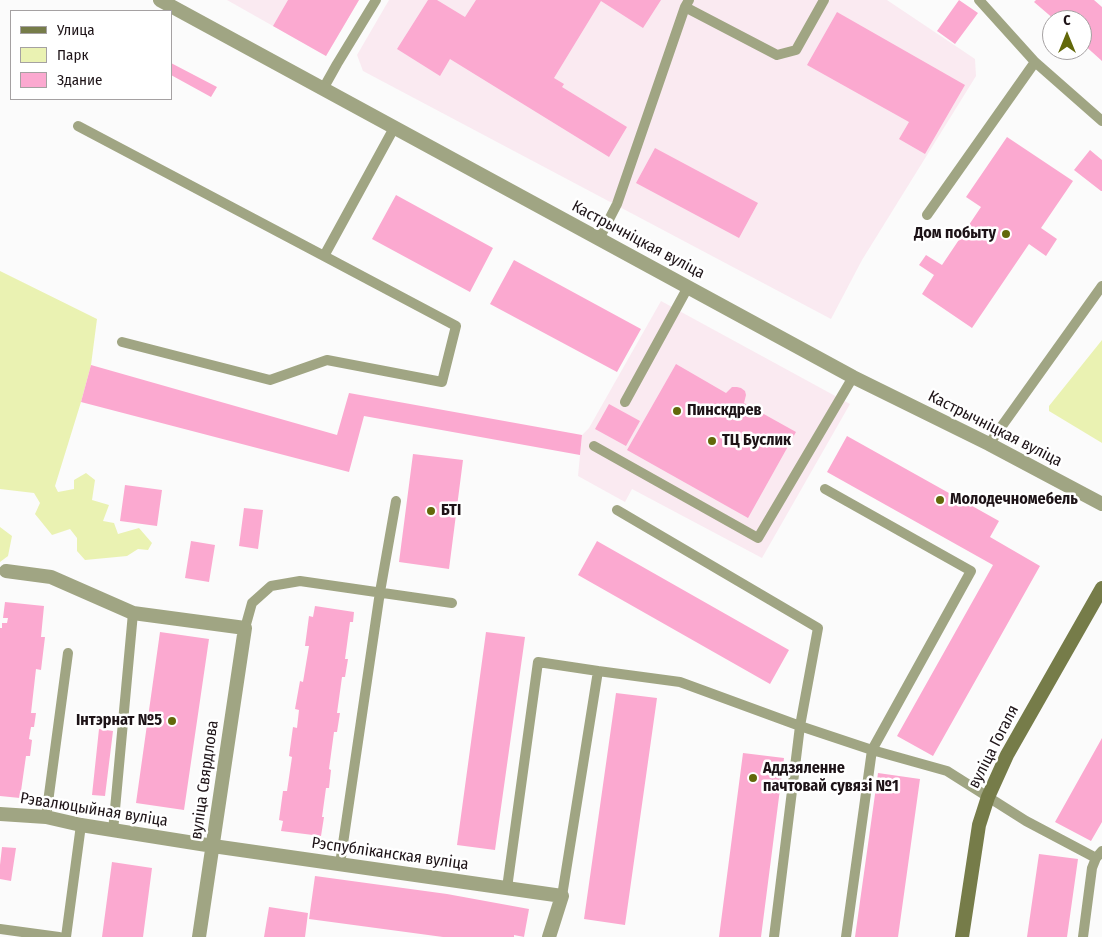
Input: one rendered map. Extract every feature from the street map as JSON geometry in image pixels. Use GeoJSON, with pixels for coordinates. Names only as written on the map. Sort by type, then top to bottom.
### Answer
{"type":"FeatureCollection","features":[{"type":"Feature","properties":{"kind":"main road","name":"вуліца Гогаля"},"geometry":{"type":"LineString","coordinates":[[962,937],[979,825],[988,797],[1007,755],[1102,588]]}},
{"type":"Feature","properties":{"kind":"street","name":"Кастрычніцкая вуліца"},"geometry":{"type":"LineString","coordinates":[[160,0],[853,377],[988,444],[1102,504]]}},
{"type":"Feature","properties":{"kind":"street"},"geometry":{"type":"LineString","coordinates":[[6,571],[51,577],[133,613],[245,628]]}},
{"type":"Feature","properties":{"kind":"street","name":"вуліца Свярдлова"},"geometry":{"type":"LineString","coordinates":[[199,937],[245,628]]}},
{"type":"Feature","properties":{"kind":"street","name":"Рэвалюцыйная вуліца"},"geometry":{"type":"LineString","coordinates":[[0,814],[46,818],[113,831],[213,846]]}},
{"type":"Feature","properties":{"kind":"street","name":"Рэспубліканская вуліца"},"geometry":{"type":"LineString","coordinates":[[213,846],[562,896]]}},
{"type":"Feature","properties":{"kind":"street"},"geometry":{"type":"LineString","coordinates":[[553,936],[562,896]]}},
{"type":"Feature","properties":{"kind":"lane"},"geometry":{"type":"LineString","coordinates":[[323,89],[376,0]]}},
{"type":"Feature","properties":{"kind":"lane"},"geometry":{"type":"LineString","coordinates":[[599,240],[617,204],[687,4],[777,55],[796,50],[824,0]]}},
{"type":"Feature","properties":{"kind":"lane"},"geometry":{"type":"LineString","coordinates":[[979,0],[1035,62],[1102,121]]}},
{"type":"Feature","properties":{"kind":"lane"},"geometry":{"type":"LineString","coordinates":[[927,215],[1035,62]]}},
{"type":"Feature","properties":{"kind":"lane"},"geometry":{"type":"LineString","coordinates":[[78,126],[456,326],[442,382],[327,360],[270,380],[122,342]]}},
{"type":"Feature","properties":{"kind":"lane"},"geometry":{"type":"LineString","coordinates":[[324,256],[394,128]]}},
{"type":"Feature","properties":{"kind":"lane"},"geometry":{"type":"LineString","coordinates":[[988,444],[1102,286]]}},
{"type":"Feature","properties":{"kind":"lane"},"geometry":{"type":"LineString","coordinates":[[624,402],[688,287]]}},
{"type":"Feature","properties":{"kind":"lane"},"geometry":{"type":"LineString","coordinates":[[594,446],[758,538],[853,377]]}},
{"type":"Feature","properties":{"kind":"lane"},"geometry":{"type":"LineString","coordinates":[[825,489],[971,571],[872,750],[846,937]]}},
{"type":"Feature","properties":{"kind":"lane"},"geometry":{"type":"LineString","coordinates":[[340,864],[380,592],[396,501]]}},
{"type":"Feature","properties":{"kind":"lane"},"geometry":{"type":"LineString","coordinates":[[618,510],[818,628],[800,726],[774,937]]}},
{"type":"Feature","properties":{"kind":"lane"},"geometry":{"type":"LineString","coordinates":[[245,628],[252,603],[271,586],[300,581],[452,603]]}},
{"type":"Feature","properties":{"kind":"lane"},"geometry":{"type":"LineString","coordinates":[[113,831],[133,613]]}},
{"type":"Feature","properties":{"kind":"lane"},"geometry":{"type":"LineString","coordinates":[[46,818],[68,653]]}},
{"type":"Feature","properties":{"kind":"lane"},"geometry":{"type":"LineString","coordinates":[[507,888],[538,662],[680,682],[800,726],[947,772],[1026,821],[1099,854],[1092,868],[1083,937]]}},
{"type":"Feature","properties":{"kind":"lane"},"geometry":{"type":"LineString","coordinates":[[562,896],[598,671]]}},
{"type":"Feature","properties":{"kind":"lane"},"geometry":{"type":"LineString","coordinates":[[66,937],[81,825]]}},
{"type":"Feature","properties":{"kind":"lane"},"geometry":{"type":"LineString","coordinates":[[0,929],[59,937]]}},
{"type":"Feature","properties":{"kind":"shaded area"},"geometry":{"type":"Polygon","coordinates":[[[227,0],[359,0],[326,56],[227,0]]]}},
{"type":"Feature","properties":{"kind":"shaded area"},"geometry":{"type":"Polygon","coordinates":[[[389,0],[887,0],[975,59],[976,76],[862,260],[831,319],[363,71],[357,55],[389,0]]]}},
{"type":"Feature","properties":{"kind":"shaded area"},"geometry":{"type":"Polygon","coordinates":[[[661,301],[850,404],[762,558],[632,489],[625,502],[578,476],[582,435],[589,428],[661,301]]]}},
{"type":"Feature","properties":{"kind":"green space"},"geometry":{"type":"Polygon","coordinates":[[[0,271],[97,319],[91,365],[55,486],[58,492],[74,489],[74,480],[86,473],[95,480],[92,500],[109,505],[103,521],[114,523],[118,534],[139,528],[152,543],[148,550],[138,549],[127,556],[85,560],[77,551],[77,538],[70,529],[52,535],[35,514],[40,503],[34,493],[0,489],[0,271]]]}},
{"type":"Feature","properties":{"kind":"green space"},"geometry":{"type":"Polygon","coordinates":[[[1102,340],[1102,443],[1049,411],[1049,406],[1102,340]]]}},
{"type":"Feature","properties":{"kind":"green space"},"geometry":{"type":"Polygon","coordinates":[[[0,527],[12,536],[8,556],[0,562],[0,527]]]}},
{"type":"Feature","properties":{"kind":"building"},"geometry":{"type":"Polygon","coordinates":[[[288,0],[359,0],[326,56],[273,26],[288,0]]]}},
{"type":"Feature","properties":{"kind":"building"},"geometry":{"type":"Polygon","coordinates":[[[428,0],[437,0],[465,17],[476,0],[661,0],[643,28],[601,1],[554,78],[564,84],[562,87],[627,127],[609,157],[450,59],[440,76],[397,49],[428,0]]]}},
{"type":"Feature","properties":{"kind":"building"},"geometry":{"type":"Polygon","coordinates":[[[959,0],[978,13],[955,44],[937,31],[959,0]]]}},
{"type":"Feature","properties":{"kind":"building"},"geometry":{"type":"Polygon","coordinates":[[[1036,0],[1094,0],[1102,7],[1102,61],[1092,52],[1092,10],[1043,10],[1034,2],[1036,0]]]}},
{"type":"Feature","properties":{"kind":"building"},"geometry":{"type":"Polygon","coordinates":[[[837,12],[965,85],[925,154],[899,139],[909,122],[807,65],[837,12]]]}},
{"type":"Feature","properties":{"kind":"building"},"geometry":{"type":"Polygon","coordinates":[[[172,64],[217,87],[211,97],[172,76],[172,64]]]}},
{"type":"Feature","properties":{"kind":"building","name":"Дом побыту"},"geometry":{"type":"Polygon","coordinates":[[[1007,137],[1073,181],[1041,228],[1057,239],[1046,256],[1029,244],[972,328],[922,294],[934,275],[919,265],[926,255],[942,265],[981,207],[966,197],[1007,137]]]}},
{"type":"Feature","properties":{"kind":"building"},"geometry":{"type":"Polygon","coordinates":[[[655,148],[758,203],[739,238],[636,183],[655,148]]]}},
{"type":"Feature","properties":{"kind":"building"},"geometry":{"type":"Polygon","coordinates":[[[1090,150],[1102,160],[1102,191],[1074,170],[1090,150]]]}},
{"type":"Feature","properties":{"kind":"building"},"geometry":{"type":"Polygon","coordinates":[[[396,195],[493,248],[470,292],[372,239],[396,195]]]}},
{"type":"Feature","properties":{"kind":"building"},"geometry":{"type":"Polygon","coordinates":[[[514,260],[641,329],[617,372],[490,304],[514,260]]]}},
{"type":"Feature","properties":{"kind":"building","name":"ТЦ Буслик"},"geometry":{"type":"Polygon","coordinates":[[[676,364],[726,393],[732,387],[741,388],[745,391],[746,395],[744,403],[796,432],[748,518],[627,450],[676,364]]]}},
{"type":"Feature","properties":{"kind":"building"},"geometry":{"type":"Polygon","coordinates":[[[91,365],[337,435],[349,393],[582,435],[580,455],[364,416],[349,472],[81,402],[91,365]]]}},
{"type":"Feature","properties":{"kind":"building"},"geometry":{"type":"Polygon","coordinates":[[[609,404],[640,421],[626,446],[595,429],[609,404]]]}},
{"type":"Feature","properties":{"kind":"building"},"geometry":{"type":"Polygon","coordinates":[[[847,436],[999,521],[990,537],[1040,566],[933,756],[897,736],[993,565],[827,472],[847,436]]]}},
{"type":"Feature","properties":{"kind":"building","name":"БТІ"},"geometry":{"type":"Polygon","coordinates":[[[413,454],[463,460],[449,569],[399,562],[413,454]]]}},
{"type":"Feature","properties":{"kind":"building"},"geometry":{"type":"Polygon","coordinates":[[[125,485],[162,490],[157,526],[120,521],[125,485]]]}},
{"type":"Feature","properties":{"kind":"building"},"geometry":{"type":"Polygon","coordinates":[[[244,508],[263,510],[258,549],[239,546],[244,508]]]}},
{"type":"Feature","properties":{"kind":"building"},"geometry":{"type":"Polygon","coordinates":[[[191,541],[215,545],[209,582],[185,578],[191,541]]]}},
{"type":"Feature","properties":{"kind":"building"},"geometry":{"type":"Polygon","coordinates":[[[597,541],[789,650],[770,684],[578,575],[597,541]]]}},
{"type":"Feature","properties":{"kind":"building"},"geometry":{"type":"Polygon","coordinates":[[[5,602],[44,606],[41,637],[45,637],[41,670],[36,669],[31,713],[36,713],[34,727],[31,727],[29,739],[32,740],[30,756],[26,756],[20,798],[0,796],[0,628],[2,628],[2,623],[7,623],[8,618],[3,618],[5,602]]]}},
{"type":"Feature","properties":{"kind":"building"},"geometry":{"type":"Polygon","coordinates":[[[315,606],[354,612],[353,622],[350,622],[345,659],[348,659],[345,677],[342,677],[337,713],[340,713],[337,732],[334,732],[329,769],[331,770],[329,788],[326,788],[321,836],[281,831],[283,821],[279,820],[283,791],[287,791],[292,757],[289,756],[293,727],[297,728],[299,710],[295,709],[300,681],[303,682],[309,646],[305,646],[309,616],[313,617],[315,606]]]}},
{"type":"Feature","properties":{"kind":"building","name":"Інтэрнат №5"},"geometry":{"type":"Polygon","coordinates":[[[160,632],[209,639],[184,810],[136,803],[160,632]]]}},
{"type":"Feature","properties":{"kind":"building"},"geometry":{"type":"Polygon","coordinates":[[[486,632],[525,637],[495,850],[457,845],[486,632]]]}},
{"type":"Feature","properties":{"kind":"building"},"geometry":{"type":"Polygon","coordinates":[[[616,693],[657,698],[625,925],[584,919],[616,693]]]}},
{"type":"Feature","properties":{"kind":"building"},"geometry":{"type":"Polygon","coordinates":[[[99,729],[113,731],[105,796],[92,795],[99,729]]]}},
{"type":"Feature","properties":{"kind":"building"},"geometry":{"type":"Polygon","coordinates":[[[1102,738],[1102,822],[1091,841],[1055,822],[1102,738]]]}},
{"type":"Feature","properties":{"kind":"building"},"geometry":{"type":"Polygon","coordinates":[[[743,753],[784,758],[761,937],[719,937],[743,753]]]}},
{"type":"Feature","properties":{"kind":"building"},"geometry":{"type":"Polygon","coordinates":[[[878,773],[920,779],[898,937],[855,937],[878,773]]]}},
{"type":"Feature","properties":{"kind":"building"},"geometry":{"type":"Polygon","coordinates":[[[2,847],[16,848],[11,881],[0,879],[2,847]]]}},
{"type":"Feature","properties":{"kind":"building"},"geometry":{"type":"Polygon","coordinates":[[[1039,854],[1078,859],[1067,937],[1027,937],[1039,854]]]}},
{"type":"Feature","properties":{"kind":"building"},"geometry":{"type":"Polygon","coordinates":[[[112,862],[152,868],[143,937],[102,937],[112,862]]]}},
{"type":"Feature","properties":{"kind":"building"},"geometry":{"type":"Polygon","coordinates":[[[315,876],[447,894],[529,909],[524,937],[514,935],[514,937],[443,937],[309,919],[315,876]]]}},
{"type":"Feature","properties":{"kind":"building"},"geometry":{"type":"Polygon","coordinates":[[[269,907],[308,913],[305,937],[264,937],[269,907]]]}},
{"type":"Feature","properties":{"kind":"place","name":"Дом побыту"},"geometry":{"type":"Point","coordinates":[1006,234]}},
{"type":"Feature","properties":{"kind":"place","name":"Пинскдрев"},"geometry":{"type":"Point","coordinates":[677,411]}},
{"type":"Feature","properties":{"kind":"place","name":"ТЦ Буслик"},"geometry":{"type":"Point","coordinates":[712,441]}},
{"type":"Feature","properties":{"kind":"place","name":"Молодечномебель"},"geometry":{"type":"Point","coordinates":[940,500]}},
{"type":"Feature","properties":{"kind":"place","name":"БТІ"},"geometry":{"type":"Point","coordinates":[431,511]}},
{"type":"Feature","properties":{"kind":"place","name":"Інтэрнат №5"},"geometry":{"type":"Point","coordinates":[172,721]}},
{"type":"Feature","properties":{"kind":"place","name":"Аддзяленне пачтовай сувязі №1"},"geometry":{"type":"Point","coordinates":[753,778]}}]}
